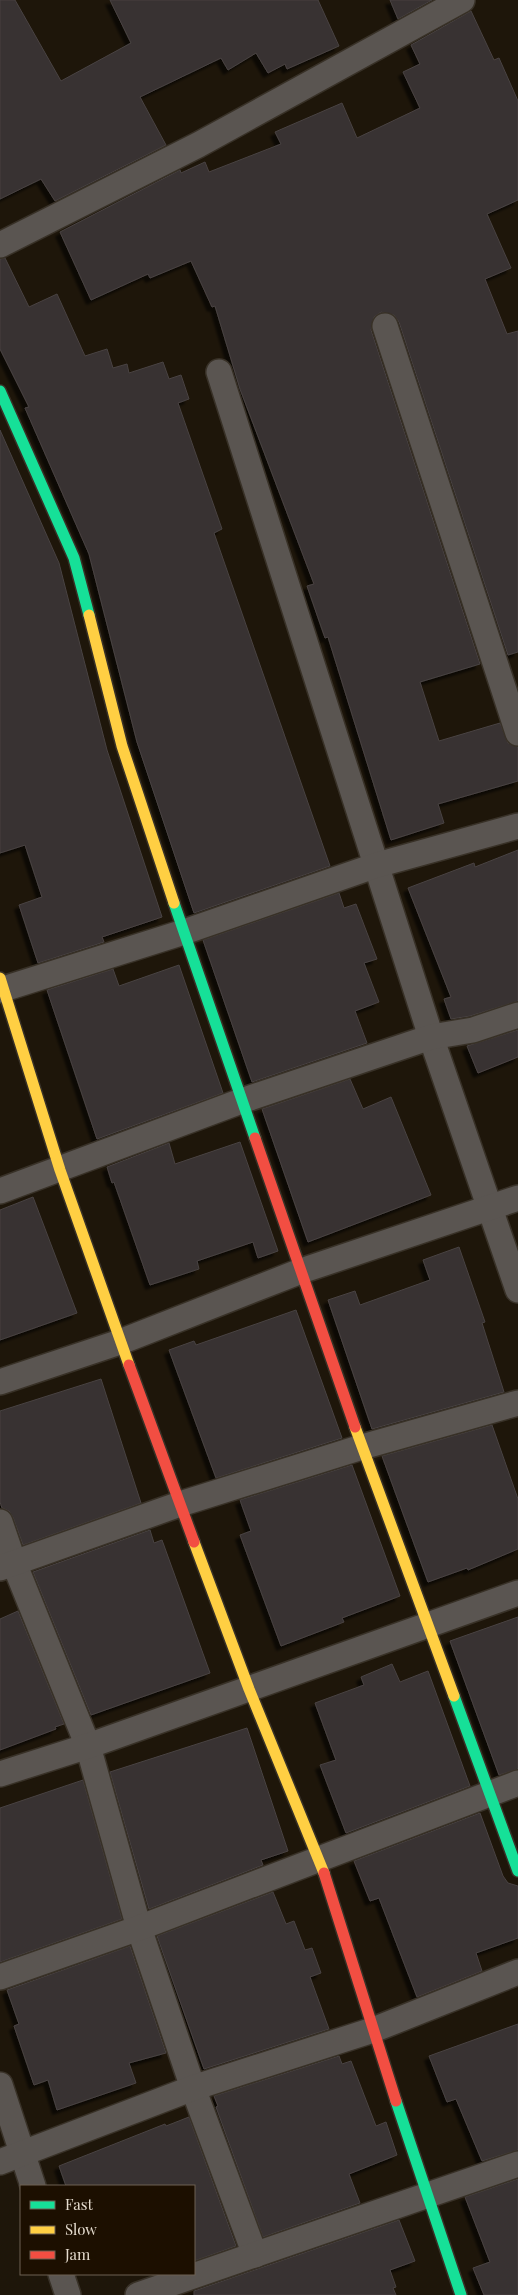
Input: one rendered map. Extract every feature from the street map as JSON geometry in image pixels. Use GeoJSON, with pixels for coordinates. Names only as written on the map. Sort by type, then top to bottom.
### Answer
{"type":"FeatureCollection","features":[{"type":"Feature","properties":{"kind":"street"},"geometry":{"type":"LineString","coordinates":[[0,245],[198,145],[462,0]]}},
{"type":"Feature","properties":{"kind":"street"},"geometry":{"type":"LineString","coordinates":[[384,326],[518,733]]}},
{"type":"Feature","properties":{"kind":"street"},"geometry":{"type":"LineString","coordinates":[[219,372],[431,1037],[518,1290]]}},
{"type":"Feature","properties":{"kind":"street"},"geometry":{"type":"LineString","coordinates":[[0,391],[74,558],[122,746],[184,932],[244,1100],[362,1447],[488,1793],[518,1870]]}},
{"type":"Feature","properties":{"kind":"street"},"geometry":{"type":"LineString","coordinates":[[461,2295],[426,2196],[318,1858],[249,1688],[120,1342],[60,1170],[1,986],[184,932],[377,865],[518,826]]}},
{"type":"Feature","properties":{"kind":"street"},"geometry":{"type":"LineString","coordinates":[[0,1191],[244,1100],[431,1037],[473,1030],[518,1015]]}},
{"type":"Feature","properties":{"kind":"street"},"geometry":{"type":"LineString","coordinates":[[0,1382],[120,1342],[301,1271],[518,1198]]}},
{"type":"Feature","properties":{"kind":"street"},"geometry":{"type":"LineString","coordinates":[[7,1566],[180,1504],[362,1447],[518,1403]]}},
{"type":"Feature","properties":{"kind":"street"},"geometry":{"type":"LineString","coordinates":[[0,1522],[7,1566],[88,1746],[139,1928],[193,2088],[255,2254]]}},
{"type":"Feature","properties":{"kind":"street"},"geometry":{"type":"LineString","coordinates":[[0,1774],[88,1746],[518,1593]]}},
{"type":"Feature","properties":{"kind":"street"},"geometry":{"type":"LineString","coordinates":[[0,1977],[139,1928],[518,1783]]}},
{"type":"Feature","properties":{"kind":"street"},"geometry":{"type":"LineString","coordinates":[[11,2159],[193,2088],[374,2030],[518,1972]]}},
{"type":"Feature","properties":{"kind":"street"},"geometry":{"type":"LineString","coordinates":[[0,2085],[11,2159],[31,2185]]}},
{"type":"Feature","properties":{"kind":"street"},"geometry":{"type":"LineString","coordinates":[[138,2295],[518,2164]]}},
{"type":"Feature","properties":{"kind":"street"},"geometry":{"type":"LineString","coordinates":[[61,2275],[68,2295]]}},
{"type":"Feature","properties":{"kind":"building"},"geometry":{"type":"Polygon","coordinates":[[[0,0],[15,0],[61,81],[131,43],[110,0],[318,0],[339,46],[287,69],[285,64],[268,73],[256,53],[228,70],[221,58],[140,97],[166,145],[55,201],[41,179],[0,199],[0,0]]]}},
{"type":"Feature","properties":{"kind":"building"},"geometry":{"type":"Polygon","coordinates":[[[390,0],[432,0],[398,19],[390,0]]]}},
{"type":"Feature","properties":{"kind":"building"},"geometry":{"type":"Polygon","coordinates":[[[471,11],[494,60],[499,58],[518,101],[518,200],[487,214],[511,268],[485,279],[507,334],[518,331],[518,652],[508,655],[399,322],[394,315],[381,312],[374,317],[371,330],[480,664],[420,682],[439,741],[500,723],[508,743],[518,747],[518,781],[438,804],[444,823],[391,840],[328,637],[325,638],[307,586],[314,584],[240,389],[215,306],[212,307],[191,261],[150,278],[148,274],[91,300],[60,232],[180,170],[181,173],[205,162],[209,172],[281,144],[275,132],[342,103],[357,138],[420,108],[403,72],[420,64],[411,45],[471,11]]]}},
{"type":"Feature","properties":{"kind":"building"},"geometry":{"type":"Polygon","coordinates":[[[5,258],[29,307],[57,294],[85,356],[107,349],[113,368],[127,364],[129,373],[163,362],[169,379],[181,375],[189,399],[178,403],[222,529],[214,533],[330,866],[194,913],[137,742],[89,554],[25,408],[29,407],[0,349],[0,259],[5,258]]]}},
{"type":"Feature","properties":{"kind":"building"},"geometry":{"type":"Polygon","coordinates":[[[0,430],[59,563],[107,750],[162,917],[102,937],[104,942],[38,963],[19,905],[42,897],[25,845],[0,853],[0,430]]]}},
{"type":"Feature","properties":{"kind":"building"},"geometry":{"type":"Polygon","coordinates":[[[518,850],[518,1001],[470,1016],[451,1019],[444,999],[451,997],[408,888],[474,863],[475,867],[518,850]]]}},
{"type":"Feature","properties":{"kind":"building"},"geometry":{"type":"Polygon","coordinates":[[[339,893],[344,908],[356,904],[377,959],[364,963],[379,1002],[355,1011],[367,1043],[252,1082],[203,940],[339,893]]]}},
{"type":"Feature","properties":{"kind":"building"},"geometry":{"type":"Polygon","coordinates":[[[179,965],[223,1093],[97,1139],[47,990],[113,969],[119,986],[179,965]]]}},
{"type":"Feature","properties":{"kind":"building"},"geometry":{"type":"Polygon","coordinates":[[[518,1030],[518,1057],[478,1073],[467,1046],[518,1030]]]}},
{"type":"Feature","properties":{"kind":"building"},"geometry":{"type":"Polygon","coordinates":[[[350,1079],[363,1109],[391,1097],[431,1195],[308,1242],[262,1109],[350,1079]]]}},
{"type":"Feature","properties":{"kind":"building"},"geometry":{"type":"Polygon","coordinates":[[[240,1142],[278,1251],[258,1258],[253,1242],[197,1261],[199,1269],[150,1285],[107,1167],[169,1143],[175,1164],[240,1142]]]}},
{"type":"Feature","properties":{"kind":"building"},"geometry":{"type":"Polygon","coordinates":[[[33,1197],[77,1313],[0,1340],[0,1210],[33,1197]]]}},
{"type":"Feature","properties":{"kind":"building"},"geometry":{"type":"Polygon","coordinates":[[[459,1247],[485,1322],[482,1323],[504,1392],[372,1429],[328,1300],[355,1291],[360,1305],[430,1280],[423,1260],[459,1247]]]}},
{"type":"Feature","properties":{"kind":"building"},"geometry":{"type":"Polygon","coordinates":[[[296,1310],[342,1438],[216,1478],[169,1350],[194,1341],[196,1345],[296,1310]]]}},
{"type":"Feature","properties":{"kind":"building"},"geometry":{"type":"Polygon","coordinates":[[[101,1379],[141,1503],[23,1545],[13,1517],[9,1511],[2,1508],[0,1502],[0,1411],[101,1379]]]}},
{"type":"Feature","properties":{"kind":"building"},"geometry":{"type":"Polygon","coordinates":[[[492,1425],[518,1499],[518,1549],[468,1570],[467,1568],[428,1582],[382,1456],[492,1425]]]}},
{"type":"Feature","properties":{"kind":"building"},"geometry":{"type":"Polygon","coordinates":[[[352,1465],[400,1596],[342,1618],[344,1622],[281,1646],[240,1535],[251,1531],[240,1500],[352,1465]]]}},
{"type":"Feature","properties":{"kind":"building"},"geometry":{"type":"Polygon","coordinates":[[[150,1530],[154,1543],[162,1540],[210,1673],[91,1715],[33,1572],[150,1530]]]}},
{"type":"Feature","properties":{"kind":"building"},"geometry":{"type":"Polygon","coordinates":[[[18,1611],[64,1724],[55,1727],[56,1729],[0,1750],[0,1619],[18,1611]]]}},
{"type":"Feature","properties":{"kind":"building"},"geometry":{"type":"Polygon","coordinates":[[[518,1617],[518,1769],[499,1775],[450,1641],[518,1617]]]}},
{"type":"Feature","properties":{"kind":"building"},"geometry":{"type":"Polygon","coordinates":[[[392,1664],[400,1682],[428,1671],[470,1786],[346,1833],[320,1765],[336,1760],[315,1703],[364,1685],[361,1677],[392,1664]]]}},
{"type":"Feature","properties":{"kind":"building"},"geometry":{"type":"Polygon","coordinates":[[[247,1728],[288,1851],[261,1860],[263,1865],[149,1909],[110,1772],[247,1728]]]}},
{"type":"Feature","properties":{"kind":"building"},"geometry":{"type":"Polygon","coordinates":[[[83,1780],[122,1919],[0,1962],[0,1808],[83,1780]]]}},
{"type":"Feature","properties":{"kind":"building"},"geometry":{"type":"Polygon","coordinates":[[[480,1813],[503,1876],[508,1883],[518,1886],[518,1938],[476,1953],[482,1971],[417,1997],[379,1898],[370,1901],[354,1861],[480,1813]]]}},
{"type":"Feature","properties":{"kind":"building"},"geometry":{"type":"Polygon","coordinates":[[[273,1892],[286,1924],[294,1921],[305,1950],[312,1948],[321,1973],[310,1977],[329,2029],[204,2069],[157,1936],[273,1892]]]}},
{"type":"Feature","properties":{"kind":"building"},"geometry":{"type":"Polygon","coordinates":[[[130,1946],[166,2053],[129,2063],[136,2083],[57,2110],[48,2080],[34,2085],[14,2026],[19,2024],[7,1990],[130,1946]]]}},
{"type":"Feature","properties":{"kind":"building"},"geometry":{"type":"Polygon","coordinates":[[[518,2024],[518,2150],[482,2161],[456,2099],[447,2102],[429,2056],[518,2024]]]}},
{"type":"Feature","properties":{"kind":"building"},"geometry":{"type":"Polygon","coordinates":[[[339,2056],[342,2064],[351,2061],[376,2126],[386,2122],[397,2155],[349,2174],[360,2203],[263,2237],[216,2107],[218,2106],[214,2096],[339,2056]]]}},
{"type":"Feature","properties":{"kind":"building"},"geometry":{"type":"Polygon","coordinates":[[[189,2117],[236,2246],[195,2261],[195,2185],[66,2185],[59,2166],[165,2124],[166,2126],[189,2117]]]}},
{"type":"Feature","properties":{"kind":"building"},"geometry":{"type":"Polygon","coordinates":[[[518,2179],[518,2295],[484,2295],[473,2268],[490,2262],[465,2197],[518,2179]]]}},
{"type":"Feature","properties":{"kind":"building"},"geometry":{"type":"Polygon","coordinates":[[[399,2220],[415,2261],[390,2270],[396,2287],[393,2288],[396,2295],[194,2295],[194,2291],[399,2220]]]}},
{"type":"Feature","properties":{"kind":"traffic: fast"},"geometry":{"type":"LineString","coordinates":[[0,391],[74,558],[89,615]]}},
{"type":"Feature","properties":{"kind":"traffic: fast"},"geometry":{"type":"LineString","coordinates":[[174,903],[255,1138]]}},
{"type":"Feature","properties":{"kind":"traffic: fast"},"geometry":{"type":"LineString","coordinates":[[454,1696],[518,1871]]}},
{"type":"Feature","properties":{"kind":"traffic: fast"},"geometry":{"type":"LineString","coordinates":[[396,2101],[461,2295]]}},
{"type":"Feature","properties":{"kind":"traffic: slow"},"geometry":{"type":"LineString","coordinates":[[89,615],[122,746],[174,903]]}},
{"type":"Feature","properties":{"kind":"traffic: slow"},"geometry":{"type":"LineString","coordinates":[[0,978],[60,1170],[129,1365]]}},
{"type":"Feature","properties":{"kind":"traffic: slow"},"geometry":{"type":"LineString","coordinates":[[355,1427],[454,1696]]}},
{"type":"Feature","properties":{"kind":"traffic: slow"},"geometry":{"type":"LineString","coordinates":[[194,1542],[249,1689],[324,1873]]}},
{"type":"Feature","properties":{"kind":"traffic: jam"},"geometry":{"type":"LineString","coordinates":[[255,1138],[355,1427]]}},
{"type":"Feature","properties":{"kind":"traffic: jam"},"geometry":{"type":"LineString","coordinates":[[129,1365],[194,1542]]}},
{"type":"Feature","properties":{"kind":"traffic: jam"},"geometry":{"type":"LineString","coordinates":[[324,1873],[396,2101]]}}]}
